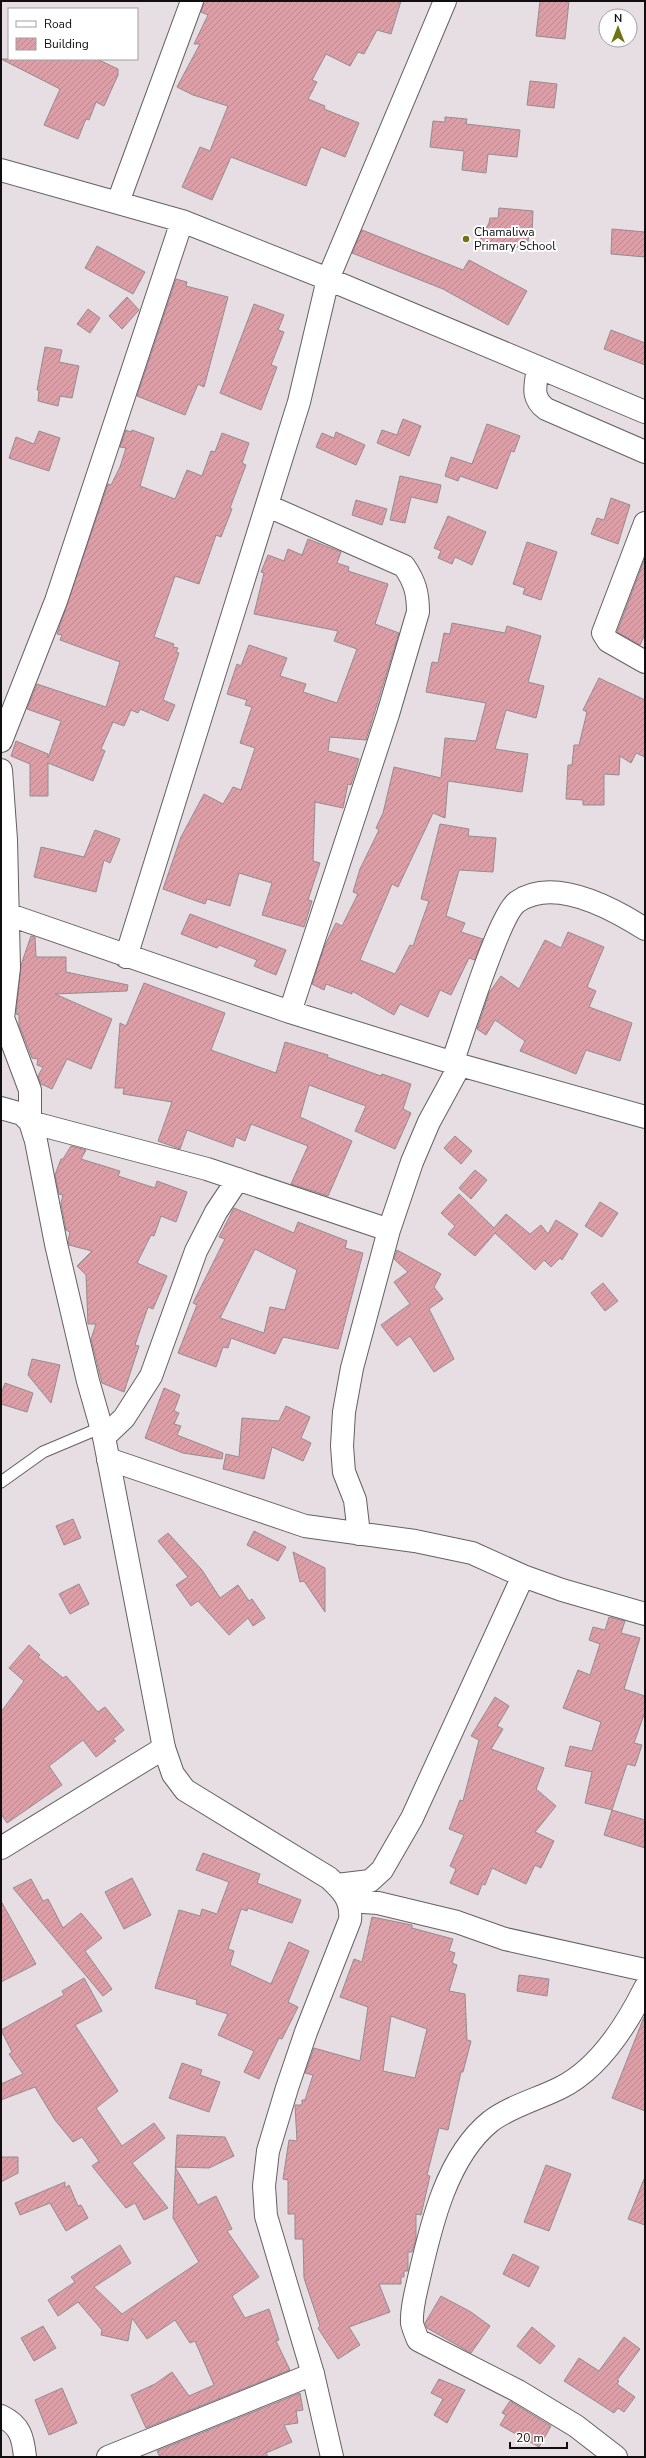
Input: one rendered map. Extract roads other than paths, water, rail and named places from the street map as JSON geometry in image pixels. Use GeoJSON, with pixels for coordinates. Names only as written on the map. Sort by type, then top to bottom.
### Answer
{"type":"FeatureCollection","features":[{"type":"Feature","properties":{"kind":"street"},"geometry":{"type":"LineString","coordinates":[[118,202],[192,1]]}},
{"type":"Feature","properties":{"kind":"street"},"geometry":{"type":"LineString","coordinates":[[126,957],[300,402],[328,279],[445,1]]}},
{"type":"Feature","properties":{"kind":"street"},"geometry":{"type":"LineString","coordinates":[[1,170],[182,221],[328,279],[645,412]]}},
{"type":"Feature","properties":{"kind":"street"},"geometry":{"type":"LineString","coordinates":[[1,741],[56,601],[182,221]]}},
{"type":"Feature","properties":{"kind":"street"},"geometry":{"type":"LineString","coordinates":[[538,367],[535,397],[542,406],[645,452]]}},
{"type":"Feature","properties":{"kind":"street"},"geometry":{"type":"LineString","coordinates":[[268,506],[404,566],[415,581],[418,595],[418,612],[388,714],[290,1012]]}},
{"type":"Feature","properties":{"kind":"street"},"geometry":{"type":"LineString","coordinates":[[645,523],[603,633],[608,642],[645,662]]}},
{"type":"Feature","properties":{"kind":"street"},"geometry":{"type":"LineString","coordinates":[[1,770],[6,840],[4,913],[9,968],[3,1018],[30,1090],[30,1122],[56,1244],[102,1432],[164,1748],[173,1774],[185,1790],[343,1893],[457,1922],[505,1939],[645,1970]]}},
{"type":"Feature","properties":{"kind":"street"},"geometry":{"type":"LineString","coordinates":[[359,1534],[355,1500],[344,1472],[342,1446],[344,1412],[352,1368],[389,1230],[429,1122],[456,1064],[493,948],[506,917],[516,903],[530,895],[572,894],[601,904],[645,929]]}},
{"type":"Feature","properties":{"kind":"street"},"geometry":{"type":"LineString","coordinates":[[4,913],[126,957],[290,1012],[456,1064],[645,1117]]}},
{"type":"Feature","properties":{"kind":"street"},"geometry":{"type":"LineString","coordinates":[[1,1108],[22,1114],[30,1122],[238,1179],[389,1230]]}},
{"type":"Feature","properties":{"kind":"street"},"geometry":{"type":"LineString","coordinates":[[102,1432],[124,1418],[151,1376],[196,1251],[216,1212],[238,1179]]}},
{"type":"Feature","properties":{"kind":"street"},"geometry":{"type":"LineString","coordinates":[[108,1460],[304,1526],[472,1552],[524,1576],[608,1605],[645,1614]]}},
{"type":"Feature","properties":{"kind":"street"},"geometry":{"type":"LineString","coordinates":[[343,1893],[370,1881],[382,1870],[412,1818],[524,1576]]}},
{"type":"Feature","properties":{"kind":"street"},"geometry":{"type":"LineString","coordinates":[[1,1848],[164,1748]]}},
{"type":"Feature","properties":{"kind":"street"},"geometry":{"type":"LineString","coordinates":[[332,2457],[313,2374],[268,2223],[264,2186],[270,2144],[306,2032],[350,1920],[343,1893]]}},
{"type":"Feature","properties":{"kind":"street"},"geometry":{"type":"LineString","coordinates":[[616,2457],[576,2426],[518,2391],[418,2340],[412,2324],[415,2299],[425,2253],[443,2195],[456,2166],[475,2137],[492,2120],[561,2088],[582,2075],[604,2051],[633,2012],[645,1988]]}},
{"type":"Feature","properties":{"kind":"street"},"geometry":{"type":"LineString","coordinates":[[108,2457],[313,2374]]}},
{"type":"Feature","properties":{"kind":"street"},"geometry":{"type":"LineString","coordinates":[[1,2416],[19,2427],[24,2440],[25,2457]]}},
{"type":"Feature","properties":{"kind":"lane"},"geometry":{"type":"LineString","coordinates":[[1,1482],[43,1452],[102,1432]]}},
{"type":"Feature","properties":{"kind":"place","name":"Chamaliwa Primary School"},"geometry":{"type":"Point","coordinates":[466,239]}}]}
